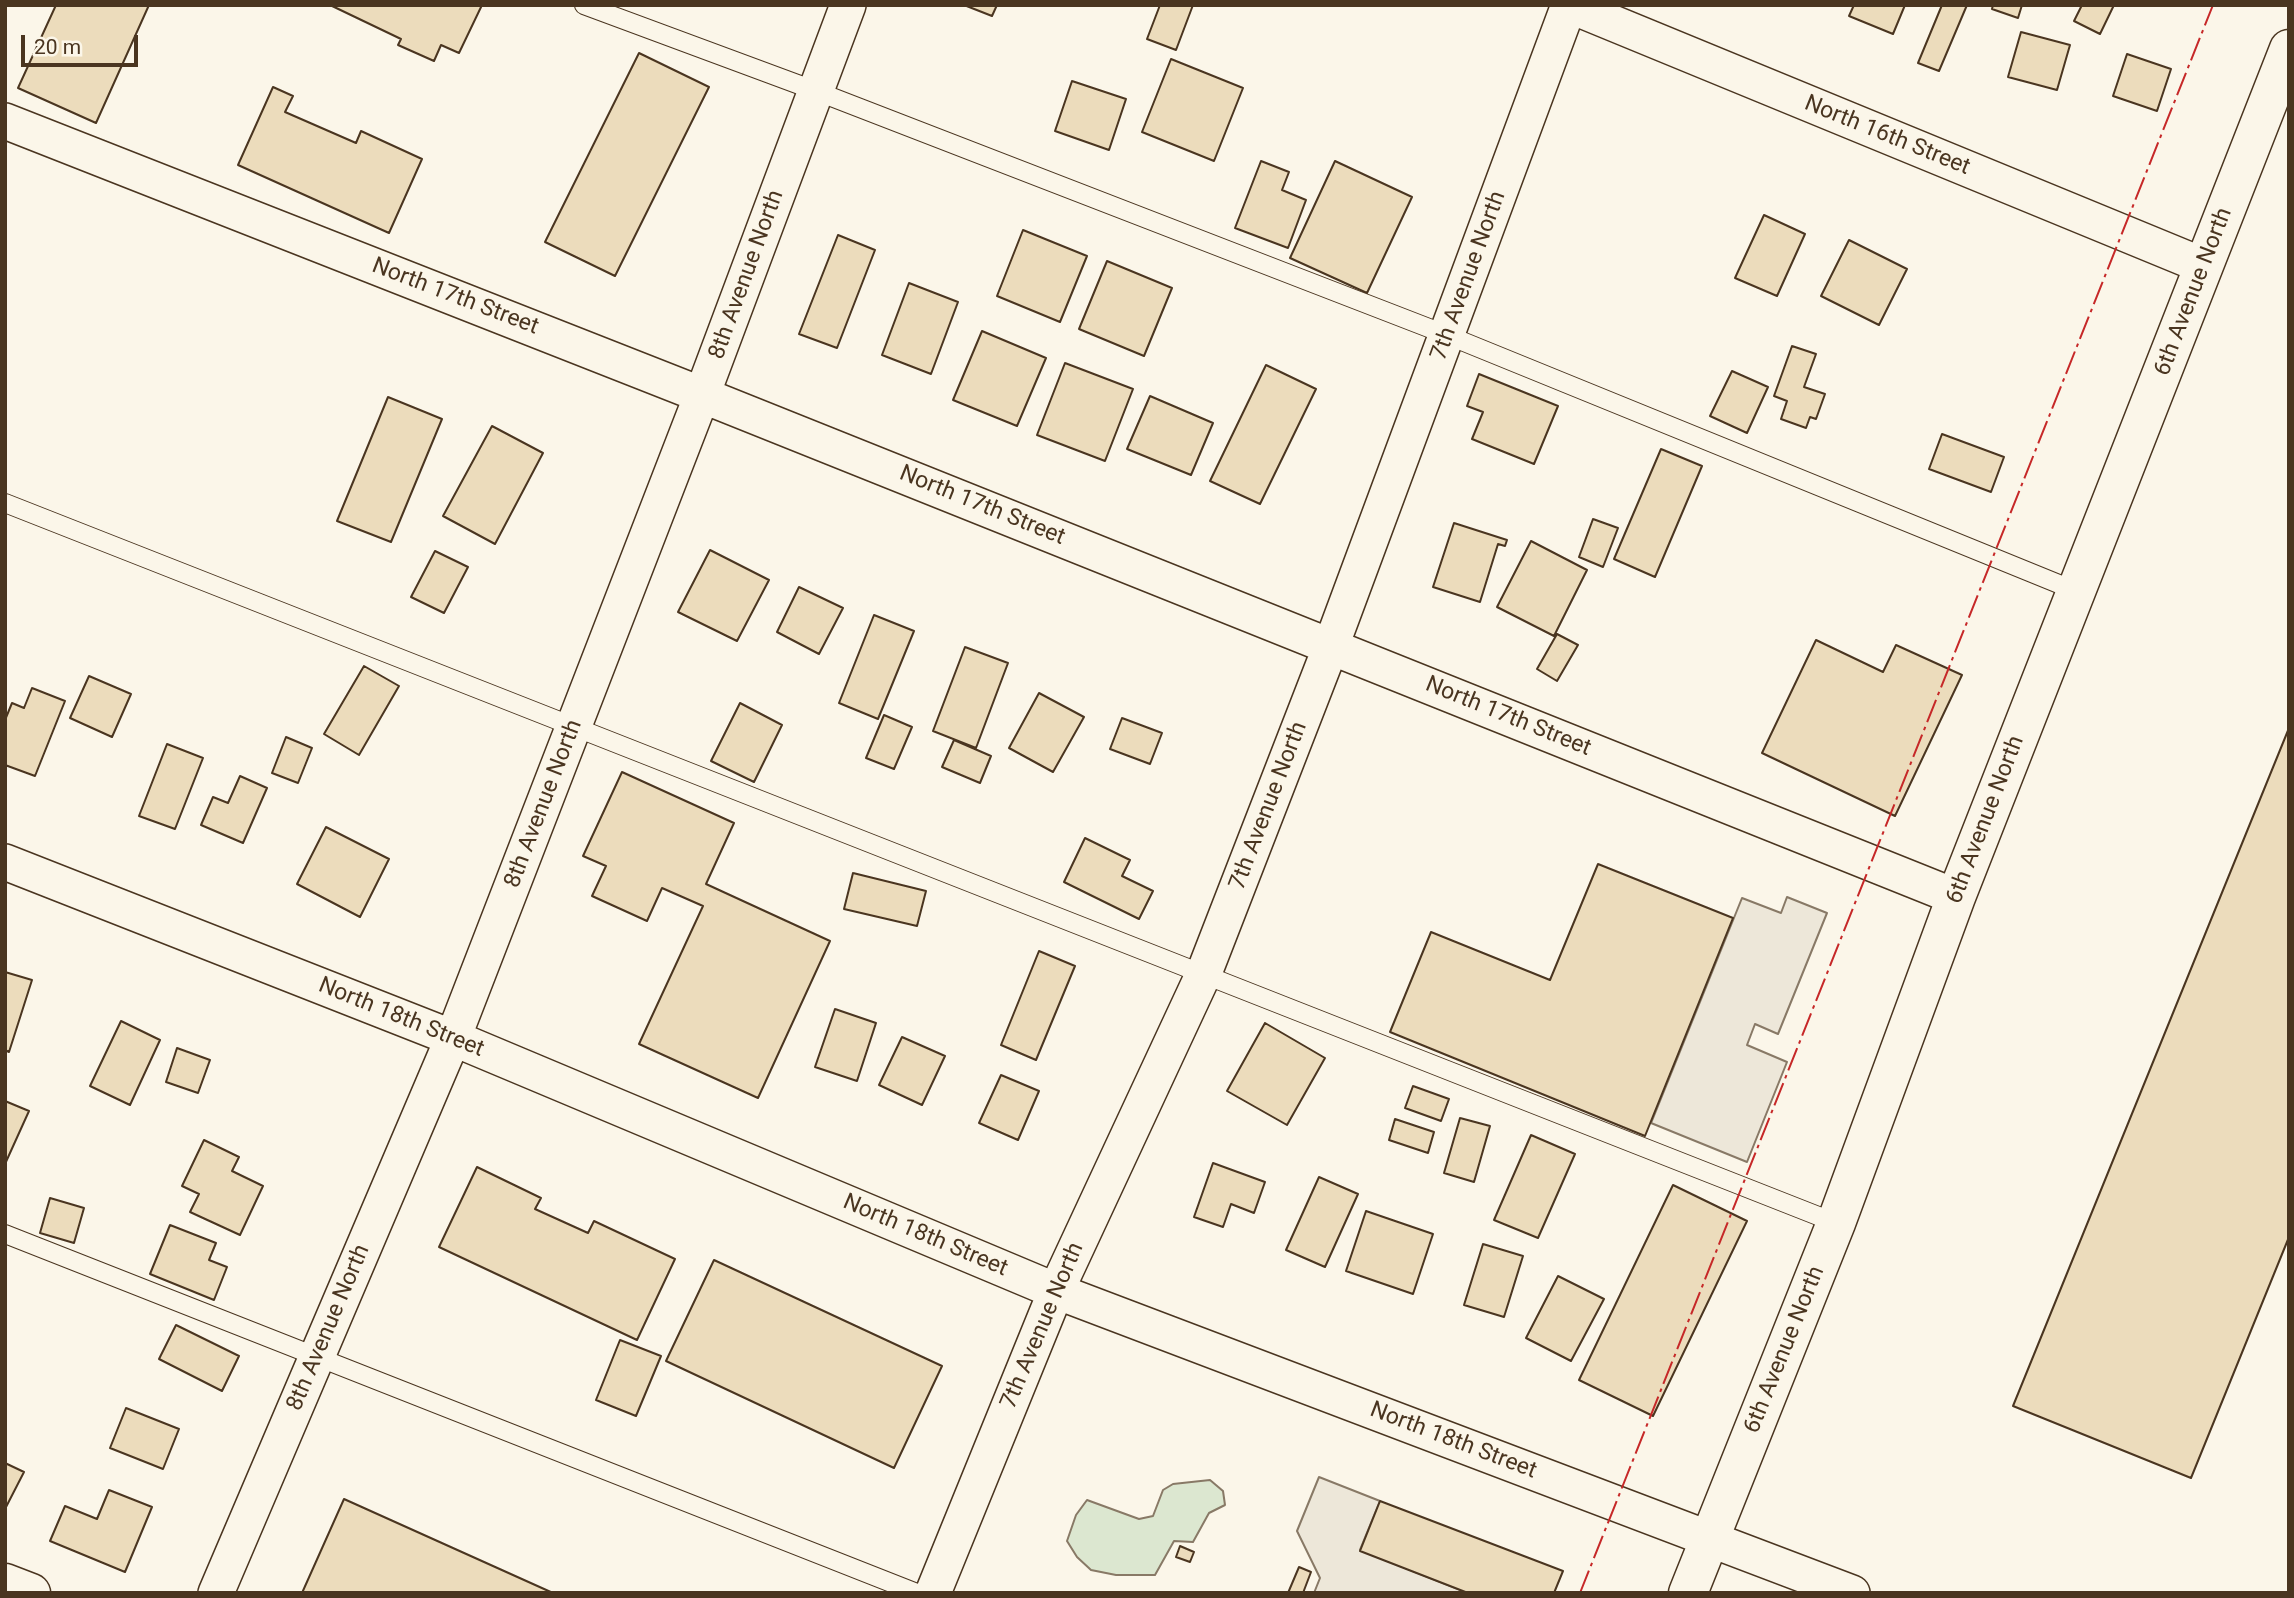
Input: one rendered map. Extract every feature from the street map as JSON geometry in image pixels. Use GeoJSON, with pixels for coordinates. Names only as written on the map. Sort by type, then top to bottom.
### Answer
{"type":"FeatureCollection","features":[{"type":"Feature","properties":{"kind":"main road","name":"6th Avenue North"},"geometry":{"type":"LineString","coordinates":[[1688,1593],[1836,1223],[1956,897],[2289,49]]}},
{"type":"Feature","properties":{"kind":"main road"},"geometry":{"type":"LineString","coordinates":[[5,1583],[31,1593]]}},
{"type":"Feature","properties":{"kind":"street","name":"8th Avenue North"},"geometry":{"type":"LineString","coordinates":[[216,1593],[453,1038],[702,395],[848,5]]}},
{"type":"Feature","properties":{"kind":"street","name":"North 16th Street"},"geometry":{"type":"LineString","coordinates":[[1569,5],[2204,267]]}},
{"type":"Feature","properties":{"kind":"street","name":"7th Avenue North"},"geometry":{"type":"LineString","coordinates":[[933,1593],[1056,1291],[1203,974],[1331,646],[1569,5]]}},
{"type":"Feature","properties":{"kind":"street","name":"North 17th Street"},"geometry":{"type":"LineString","coordinates":[[5,121],[702,395],[1956,897]]}},
{"type":"Feature","properties":{"kind":"street","name":"North 18th Street"},"geometry":{"type":"LineString","coordinates":[[5,862],[453,1038],[1056,1291],[1852,1593]]}},
{"type":"Feature","properties":{"kind":"lane"},"geometry":{"type":"LineString","coordinates":[[584,5],[816,91],[1447,335],[2076,591]]}},
{"type":"Feature","properties":{"kind":"lane"},"geometry":{"type":"LineString","coordinates":[[5,503],[574,724],[1836,1223]]}},
{"type":"Feature","properties":{"kind":"lane"},"geometry":{"type":"LineString","coordinates":[[5,1234],[316,1359],[917,1593]]}},
{"type":"Feature","properties":{"kind":"green space"},"geometry":{"type":"Polygon","coordinates":[[[1210,1480],[1223,1491],[1225,1505],[1209,1513],[1193,1542],[1174,1541],[1155,1575],[1116,1575],[1091,1570],[1077,1557],[1067,1541],[1076,1515],[1087,1500],[1139,1519],[1153,1516],[1163,1490],[1173,1484],[1210,1480]]]}},
{"type":"Feature","properties":{"kind":"shaded area"},"geometry":{"type":"Polygon","coordinates":[[[1787,897],[1827,913],[1778,1034],[1755,1024],[1747,1045],[1787,1062],[1747,1162],[1651,1123],[1742,898],[1781,913],[1787,897]]]}},
{"type":"Feature","properties":{"kind":"shaded area"},"geometry":{"type":"Polygon","coordinates":[[[1319,1477],[1380,1501],[1360,1550],[1468,1593],[1314,1593],[1320,1578],[1297,1531],[1319,1477]]]}},
{"type":"Feature","properties":{"kind":"building"},"geometry":{"type":"Polygon","coordinates":[[[56,5],[149,5],[96,123],[18,88],[56,5]]]}},
{"type":"Feature","properties":{"kind":"building"},"geometry":{"type":"Polygon","coordinates":[[[330,5],[482,5],[459,53],[441,45],[434,61],[398,45],[401,39],[330,5]]]}},
{"type":"Feature","properties":{"kind":"building"},"geometry":{"type":"Polygon","coordinates":[[[964,5],[997,5],[992,16],[964,5]]]}},
{"type":"Feature","properties":{"kind":"building"},"geometry":{"type":"Polygon","coordinates":[[[1160,5],[1193,5],[1176,50],[1147,39],[1160,5]]]}},
{"type":"Feature","properties":{"kind":"building"},"geometry":{"type":"Polygon","coordinates":[[[1854,5],[1905,5],[1893,34],[1849,16],[1854,5]]]}},
{"type":"Feature","properties":{"kind":"building"},"geometry":{"type":"Polygon","coordinates":[[[1942,5],[1967,5],[1939,71],[1918,63],[1942,5]]]}},
{"type":"Feature","properties":{"kind":"building"},"geometry":{"type":"Polygon","coordinates":[[[1993,5],[2022,5],[2018,18],[1992,9],[1993,5]]]}},
{"type":"Feature","properties":{"kind":"building"},"geometry":{"type":"Polygon","coordinates":[[[2082,5],[2114,5],[2100,34],[2074,21],[2082,5]]]}},
{"type":"Feature","properties":{"kind":"building"},"geometry":{"type":"Polygon","coordinates":[[[2021,32],[2070,45],[2057,90],[2008,77],[2021,32]]]}},
{"type":"Feature","properties":{"kind":"building"},"geometry":{"type":"Polygon","coordinates":[[[639,53],[709,87],[615,276],[545,242],[639,53]]]}},
{"type":"Feature","properties":{"kind":"building"},"geometry":{"type":"Polygon","coordinates":[[[2127,54],[2171,69],[2157,111],[2113,96],[2127,54]]]}},
{"type":"Feature","properties":{"kind":"building"},"geometry":{"type":"Polygon","coordinates":[[[1171,59],[1243,88],[1214,161],[1142,132],[1171,59]]]}},
{"type":"Feature","properties":{"kind":"building"},"geometry":{"type":"Polygon","coordinates":[[[1072,81],[1126,99],[1109,150],[1055,131],[1072,81]]]}},
{"type":"Feature","properties":{"kind":"building"},"geometry":{"type":"Polygon","coordinates":[[[273,87],[293,96],[285,112],[356,143],[361,131],[422,159],[389,233],[238,165],[273,87]]]}},
{"type":"Feature","properties":{"kind":"building"},"geometry":{"type":"Polygon","coordinates":[[[1261,161],[1289,172],[1282,190],[1306,200],[1288,248],[1235,228],[1261,161]]]}},
{"type":"Feature","properties":{"kind":"building"},"geometry":{"type":"Polygon","coordinates":[[[1335,161],[1412,197],[1367,293],[1290,258],[1335,161]]]}},
{"type":"Feature","properties":{"kind":"building"},"geometry":{"type":"Polygon","coordinates":[[[1764,215],[1805,234],[1777,296],[1735,278],[1764,215]]]}},
{"type":"Feature","properties":{"kind":"building"},"geometry":{"type":"Polygon","coordinates":[[[1023,230],[1087,256],[1060,322],[997,296],[1023,230]]]}},
{"type":"Feature","properties":{"kind":"building"},"geometry":{"type":"Polygon","coordinates":[[[838,235],[875,250],[837,348],[799,334],[838,235]]]}},
{"type":"Feature","properties":{"kind":"building"},"geometry":{"type":"Polygon","coordinates":[[[1849,240],[1907,269],[1879,325],[1821,296],[1849,240]]]}},
{"type":"Feature","properties":{"kind":"building"},"geometry":{"type":"Polygon","coordinates":[[[1107,261],[1172,288],[1144,356],[1079,329],[1107,261]]]}},
{"type":"Feature","properties":{"kind":"building"},"geometry":{"type":"Polygon","coordinates":[[[909,283],[958,302],[931,374],[882,355],[909,283]]]}},
{"type":"Feature","properties":{"kind":"building"},"geometry":{"type":"Polygon","coordinates":[[[982,331],[1046,358],[1017,426],[953,400],[982,331]]]}},
{"type":"Feature","properties":{"kind":"building"},"geometry":{"type":"Polygon","coordinates":[[[1792,346],[1816,354],[1804,387],[1825,394],[1816,419],[1810,417],[1806,428],[1781,419],[1787,401],[1774,396],[1792,346]]]}},
{"type":"Feature","properties":{"kind":"building"},"geometry":{"type":"Polygon","coordinates":[[[1065,363],[1133,389],[1105,461],[1037,435],[1065,363]]]}},
{"type":"Feature","properties":{"kind":"building"},"geometry":{"type":"Polygon","coordinates":[[[1266,365],[1316,389],[1260,504],[1210,481],[1266,365]]]}},
{"type":"Feature","properties":{"kind":"building"},"geometry":{"type":"Polygon","coordinates":[[[1732,371],[1768,387],[1747,433],[1710,416],[1732,371]]]}},
{"type":"Feature","properties":{"kind":"building"},"geometry":{"type":"Polygon","coordinates":[[[1479,374],[1558,406],[1534,464],[1472,439],[1483,412],[1467,406],[1479,374]]]}},
{"type":"Feature","properties":{"kind":"building"},"geometry":{"type":"Polygon","coordinates":[[[1150,396],[1213,423],[1191,475],[1127,449],[1150,396]]]}},
{"type":"Feature","properties":{"kind":"building"},"geometry":{"type":"Polygon","coordinates":[[[388,397],[442,419],[391,542],[337,521],[388,397]]]}},
{"type":"Feature","properties":{"kind":"building"},"geometry":{"type":"Polygon","coordinates":[[[492,426],[543,453],[495,544],[443,516],[492,426]]]}},
{"type":"Feature","properties":{"kind":"building"},"geometry":{"type":"Polygon","coordinates":[[[1942,434],[2004,457],[1991,492],[1929,469],[1942,434]]]}},
{"type":"Feature","properties":{"kind":"building"},"geometry":{"type":"Polygon","coordinates":[[[1661,449],[1702,466],[1655,577],[1614,559],[1661,449]]]}},
{"type":"Feature","properties":{"kind":"building"},"geometry":{"type":"Polygon","coordinates":[[[1593,519],[1618,528],[1603,567],[1579,557],[1593,519]]]}},
{"type":"Feature","properties":{"kind":"building"},"geometry":{"type":"Polygon","coordinates":[[[1454,523],[1507,540],[1505,546],[1498,544],[1480,602],[1433,587],[1454,523]]]}},
{"type":"Feature","properties":{"kind":"building"},"geometry":{"type":"Polygon","coordinates":[[[1531,541],[1587,570],[1554,636],[1497,607],[1531,541]]]}},
{"type":"Feature","properties":{"kind":"building"},"geometry":{"type":"Polygon","coordinates":[[[710,550],[769,580],[737,641],[678,612],[710,550]]]}},
{"type":"Feature","properties":{"kind":"building"},"geometry":{"type":"Polygon","coordinates":[[[435,551],[468,567],[444,613],[411,597],[435,551]]]}},
{"type":"Feature","properties":{"kind":"building"},"geometry":{"type":"Polygon","coordinates":[[[799,587],[843,608],[819,654],[777,632],[799,587]]]}},
{"type":"Feature","properties":{"kind":"building"},"geometry":{"type":"Polygon","coordinates":[[[874,615],[914,631],[878,719],[839,703],[874,615]]]}},
{"type":"Feature","properties":{"kind":"building"},"geometry":{"type":"Polygon","coordinates":[[[1557,634],[1578,645],[1557,681],[1537,669],[1557,634]]]}},
{"type":"Feature","properties":{"kind":"building"},"geometry":{"type":"Polygon","coordinates":[[[1816,640],[1883,672],[1896,645],[1962,675],[1895,816],[1762,753],[1816,640]]]}},
{"type":"Feature","properties":{"kind":"building"},"geometry":{"type":"Polygon","coordinates":[[[965,647],[1008,663],[976,748],[933,731],[965,647]]]}},
{"type":"Feature","properties":{"kind":"building"},"geometry":{"type":"Polygon","coordinates":[[[364,666],[399,686],[359,755],[324,734],[364,666]]]}},
{"type":"Feature","properties":{"kind":"building"},"geometry":{"type":"Polygon","coordinates":[[[89,676],[131,694],[112,737],[70,718],[89,676]]]}},
{"type":"Feature","properties":{"kind":"building"},"geometry":{"type":"Polygon","coordinates":[[[32,688],[65,701],[35,776],[5,765],[5,720],[12,703],[24,708],[32,688]]]}},
{"type":"Feature","properties":{"kind":"building"},"geometry":{"type":"Polygon","coordinates":[[[1039,693],[1084,717],[1053,772],[1009,748],[1039,693]]]}},
{"type":"Feature","properties":{"kind":"building"},"geometry":{"type":"Polygon","coordinates":[[[740,703],[782,725],[754,782],[711,761],[740,703]]]}},
{"type":"Feature","properties":{"kind":"building"},"geometry":{"type":"Polygon","coordinates":[[[884,715],[912,727],[894,769],[866,758],[884,715]]]}},
{"type":"Feature","properties":{"kind":"building"},"geometry":{"type":"Polygon","coordinates":[[[1122,718],[1162,733],[1150,764],[1110,749],[1122,718]]]}},
{"type":"Feature","properties":{"kind":"building"},"geometry":{"type":"Polygon","coordinates":[[[2289,728],[2289,1237],[2191,1478],[2013,1406],[2289,728]]]}},
{"type":"Feature","properties":{"kind":"building"},"geometry":{"type":"Polygon","coordinates":[[[286,737],[312,748],[298,783],[272,773],[286,737]]]}},
{"type":"Feature","properties":{"kind":"building"},"geometry":{"type":"Polygon","coordinates":[[[954,740],[991,756],[980,783],[942,767],[954,740]]]}},
{"type":"Feature","properties":{"kind":"building"},"geometry":{"type":"Polygon","coordinates":[[[167,744],[203,758],[175,829],[139,816],[167,744]]]}},
{"type":"Feature","properties":{"kind":"building"},"geometry":{"type":"Polygon","coordinates":[[[622,772],[734,823],[706,884],[830,941],[758,1098],[639,1044],[703,906],[662,888],[647,921],[592,896],[606,866],[583,856],[622,772]]]}},
{"type":"Feature","properties":{"kind":"building"},"geometry":{"type":"Polygon","coordinates":[[[240,776],[267,788],[243,843],[201,825],[213,797],[228,803],[240,776]]]}},
{"type":"Feature","properties":{"kind":"building"},"geometry":{"type":"Polygon","coordinates":[[[326,827],[389,859],[360,917],[297,884],[326,827]]]}},
{"type":"Feature","properties":{"kind":"building"},"geometry":{"type":"Polygon","coordinates":[[[1085,838],[1130,860],[1122,876],[1153,891],[1139,919],[1064,882],[1085,838]]]}},
{"type":"Feature","properties":{"kind":"building"},"geometry":{"type":"Polygon","coordinates":[[[1598,864],[1733,918],[1645,1136],[1390,1032],[1431,932],[1550,980],[1598,864]]]}},
{"type":"Feature","properties":{"kind":"building"},"geometry":{"type":"Polygon","coordinates":[[[853,873],[926,891],[917,926],[844,909],[853,873]]]}},
{"type":"Feature","properties":{"kind":"building"},"geometry":{"type":"Polygon","coordinates":[[[1039,951],[1075,966],[1036,1060],[1001,1045],[1039,951]]]}},
{"type":"Feature","properties":{"kind":"building"},"geometry":{"type":"Polygon","coordinates":[[[5,972],[32,980],[9,1052],[5,1050],[5,972]]]}},
{"type":"Feature","properties":{"kind":"building"},"geometry":{"type":"Polygon","coordinates":[[[835,1009],[876,1023],[857,1081],[815,1067],[835,1009]]]}},
{"type":"Feature","properties":{"kind":"building"},"geometry":{"type":"Polygon","coordinates":[[[121,1021],[160,1040],[130,1105],[90,1086],[121,1021]]]}},
{"type":"Feature","properties":{"kind":"building"},"geometry":{"type":"Polygon","coordinates":[[[1265,1023],[1325,1058],[1287,1125],[1227,1091],[1265,1023]]]}},
{"type":"Feature","properties":{"kind":"building"},"geometry":{"type":"Polygon","coordinates":[[[902,1037],[945,1056],[922,1105],[879,1085],[902,1037]]]}},
{"type":"Feature","properties":{"kind":"building"},"geometry":{"type":"Polygon","coordinates":[[[177,1048],[210,1060],[198,1093],[166,1082],[177,1048]]]}},
{"type":"Feature","properties":{"kind":"building"},"geometry":{"type":"Polygon","coordinates":[[[1001,1075],[1039,1091],[1018,1140],[979,1123],[1001,1075]]]}},
{"type":"Feature","properties":{"kind":"building"},"geometry":{"type":"Polygon","coordinates":[[[1413,1086],[1449,1099],[1441,1121],[1405,1108],[1413,1086]]]}},
{"type":"Feature","properties":{"kind":"building"},"geometry":{"type":"Polygon","coordinates":[[[5,1101],[29,1111],[5,1164],[5,1101]]]}},
{"type":"Feature","properties":{"kind":"building"},"geometry":{"type":"Polygon","coordinates":[[[1460,1118],[1490,1126],[1474,1182],[1444,1173],[1460,1118]]]}},
{"type":"Feature","properties":{"kind":"building"},"geometry":{"type":"Polygon","coordinates":[[[1395,1119],[1434,1132],[1428,1153],[1389,1140],[1395,1119]]]}},
{"type":"Feature","properties":{"kind":"building"},"geometry":{"type":"Polygon","coordinates":[[[1531,1135],[1575,1154],[1538,1238],[1494,1220],[1531,1135]]]}},
{"type":"Feature","properties":{"kind":"building"},"geometry":{"type":"Polygon","coordinates":[[[204,1140],[239,1157],[232,1171],[263,1186],[240,1235],[190,1212],[199,1194],[182,1186],[204,1140]]]}},
{"type":"Feature","properties":{"kind":"building"},"geometry":{"type":"Polygon","coordinates":[[[1213,1163],[1265,1182],[1254,1213],[1231,1204],[1223,1227],[1194,1217],[1213,1163]]]}},
{"type":"Feature","properties":{"kind":"building"},"geometry":{"type":"Polygon","coordinates":[[[477,1167],[541,1198],[535,1209],[588,1233],[594,1221],[675,1259],[637,1340],[439,1247],[477,1167]]]}},
{"type":"Feature","properties":{"kind":"building"},"geometry":{"type":"Polygon","coordinates":[[[1319,1177],[1358,1194],[1325,1267],[1286,1250],[1319,1177]]]}},
{"type":"Feature","properties":{"kind":"building"},"geometry":{"type":"Polygon","coordinates":[[[1673,1185],[1747,1221],[1653,1416],[1579,1380],[1673,1185]]]}},
{"type":"Feature","properties":{"kind":"building"},"geometry":{"type":"Polygon","coordinates":[[[50,1198],[84,1208],[74,1243],[40,1233],[50,1198]]]}},
{"type":"Feature","properties":{"kind":"building"},"geometry":{"type":"Polygon","coordinates":[[[1366,1211],[1433,1234],[1413,1294],[1346,1271],[1366,1211]]]}},
{"type":"Feature","properties":{"kind":"building"},"geometry":{"type":"Polygon","coordinates":[[[170,1225],[216,1243],[209,1260],[227,1267],[214,1300],[150,1274],[170,1225]]]}},
{"type":"Feature","properties":{"kind":"building"},"geometry":{"type":"Polygon","coordinates":[[[1483,1244],[1523,1256],[1504,1317],[1464,1305],[1483,1244]]]}},
{"type":"Feature","properties":{"kind":"building"},"geometry":{"type":"Polygon","coordinates":[[[714,1260],[942,1366],[894,1468],[666,1361],[714,1260]]]}},
{"type":"Feature","properties":{"kind":"building"},"geometry":{"type":"Polygon","coordinates":[[[1558,1276],[1604,1299],[1571,1361],[1526,1338],[1558,1276]]]}},
{"type":"Feature","properties":{"kind":"building"},"geometry":{"type":"Polygon","coordinates":[[[176,1325],[239,1356],[222,1391],[159,1359],[176,1325]]]}},
{"type":"Feature","properties":{"kind":"building"},"geometry":{"type":"Polygon","coordinates":[[[620,1340],[661,1356],[636,1416],[596,1400],[620,1340]]]}},
{"type":"Feature","properties":{"kind":"building"},"geometry":{"type":"Polygon","coordinates":[[[126,1408],[179,1429],[163,1469],[110,1448],[126,1408]]]}},
{"type":"Feature","properties":{"kind":"building"},"geometry":{"type":"Polygon","coordinates":[[[5,1463],[24,1472],[5,1509],[5,1463]]]}},
{"type":"Feature","properties":{"kind":"building"},"geometry":{"type":"Polygon","coordinates":[[[109,1490],[152,1507],[125,1572],[50,1541],[65,1506],[97,1519],[109,1490]]]}},
{"type":"Feature","properties":{"kind":"building"},"geometry":{"type":"Polygon","coordinates":[[[344,1499],[553,1593],[302,1593],[344,1499]]]}},
{"type":"Feature","properties":{"kind":"building"},"geometry":{"type":"Polygon","coordinates":[[[1380,1501],[1563,1571],[1554,1593],[1468,1593],[1360,1551],[1380,1501]]]}},
{"type":"Feature","properties":{"kind":"building"},"geometry":{"type":"Polygon","coordinates":[[[1180,1546],[1194,1552],[1190,1562],[1176,1557],[1180,1546]]]}},
{"type":"Feature","properties":{"kind":"building"},"geometry":{"type":"Polygon","coordinates":[[[1299,1567],[1311,1572],[1303,1593],[1288,1593],[1299,1567]]]}},
{"type":"Feature","properties":{"kind":"power"},"geometry":{"type":"LineString","coordinates":[[1580,1593],[2213,5]]}}]}
